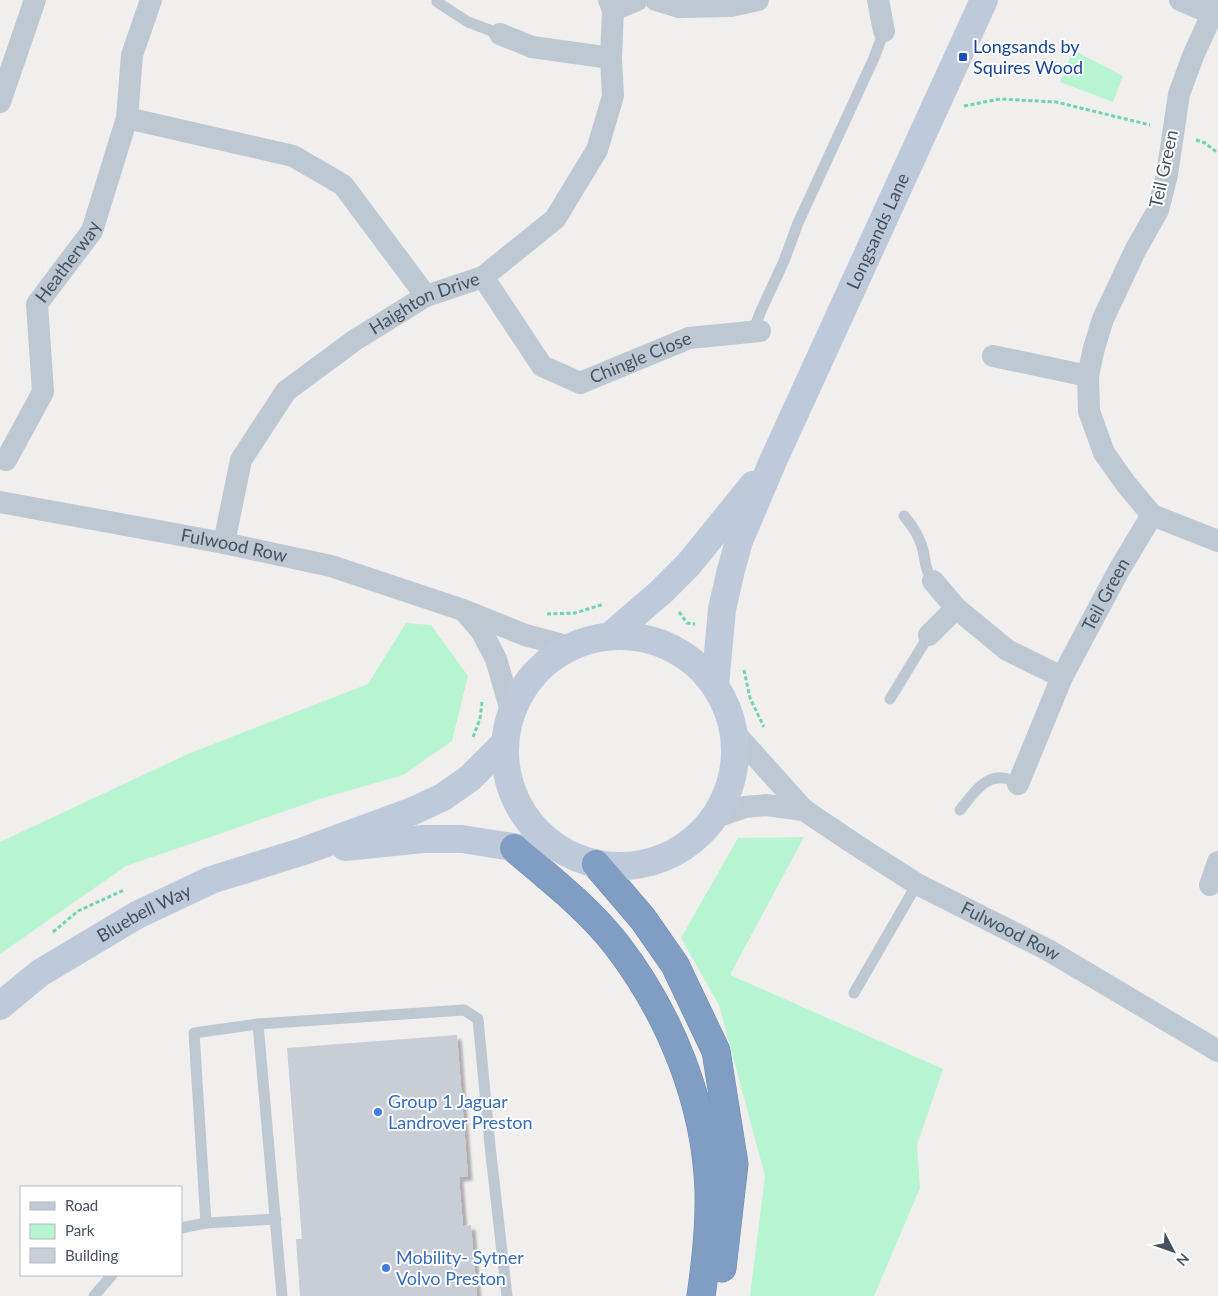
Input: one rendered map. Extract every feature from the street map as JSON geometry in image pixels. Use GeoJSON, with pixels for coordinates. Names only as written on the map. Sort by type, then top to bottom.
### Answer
{"type":"FeatureCollection","features":[{"type":"Feature","properties":{"kind":"highway"},"geometry":{"type":"LineString","coordinates":[[514,848],[580,905],[615,942],[641,979],[664,1020],[681,1059],[703,1132],[709,1191],[706,1261],[701,1296]]}},
{"type":"Feature","properties":{"kind":"highway"},"geometry":{"type":"LineString","coordinates":[[584,860],[643,919],[674,965],[716,1051],[734,1164],[724,1262],[715,1296]]}},
{"type":"Feature","properties":{"kind":"main road","name":"Longsands Lane"},"geometry":{"type":"LineString","coordinates":[[773,461],[984,0]]}},
{"type":"Feature","properties":{"kind":"main road"},"geometry":{"type":"LineString","coordinates":[[610,636],[661,592],[689,564],[773,461]]}},
{"type":"Feature","properties":{"kind":"main road"},"geometry":{"type":"LineString","coordinates":[[714,685],[719,627],[730,570],[739,541],[773,461]]}},
{"type":"Feature","properties":{"kind":"main road"},"geometry":{"type":"LineString","coordinates":[[304,851],[422,839],[462,839],[584,860],[629,866],[661,858],[690,842],[713,818],[728,791],[735,761],[733,730],[726,707],[714,685],[694,662],[669,646],[640,637],[610,636],[589,640],[570,647],[545,663],[525,685],[511,711],[505,743],[506,766],[511,786],[521,810],[542,836],[584,860]]}},
{"type":"Feature","properties":{"kind":"main road"},"geometry":{"type":"LineString","coordinates":[[304,851],[413,811],[442,797],[470,778],[505,743]]}},
{"type":"Feature","properties":{"kind":"main road","name":"Bluebell Way"},"geometry":{"type":"LineString","coordinates":[[0,1006],[40,973],[137,915],[211,880],[304,851]]}},
{"type":"Feature","properties":{"kind":"street"},"geometry":{"type":"LineString","coordinates":[[0,102],[35,0]]}},
{"type":"Feature","properties":{"kind":"street","name":"Heatherway"},"geometry":{"type":"LineString","coordinates":[[6,460],[43,392],[38,304],[92,231],[127,118],[132,55],[151,0]]}},
{"type":"Feature","properties":{"kind":"street"},"geometry":{"type":"LineString","coordinates":[[611,5],[637,0]]}},
{"type":"Feature","properties":{"kind":"street"},"geometry":{"type":"LineString","coordinates":[[656,0],[679,7],[731,6],[758,0]]}},
{"type":"Feature","properties":{"kind":"street"},"geometry":{"type":"LineString","coordinates":[[878,0],[884,32]]}},
{"type":"Feature","properties":{"kind":"street"},"geometry":{"type":"LineString","coordinates":[[1180,0],[1215,9]]}},
{"type":"Feature","properties":{"kind":"street","name":"Haighton Drive"},"geometry":{"type":"LineString","coordinates":[[224,543],[241,460],[286,391],[355,340],[426,296],[483,277],[555,218],[597,150],[613,96],[611,5]]}},
{"type":"Feature","properties":{"kind":"street","name":"Teil Green"},"geometry":{"type":"LineString","coordinates":[[1215,9],[1193,56],[1180,94],[1172,132],[1167,175],[1158,210],[1103,319],[1088,376],[1089,411],[1104,453],[1126,484],[1152,515],[1218,541]]}},
{"type":"Feature","properties":{"kind":"street"},"geometry":{"type":"LineString","coordinates":[[500,34],[532,47],[611,58]]}},
{"type":"Feature","properties":{"kind":"street"},"geometry":{"type":"LineString","coordinates":[[127,118],[293,156],[343,185],[426,296]]}},
{"type":"Feature","properties":{"kind":"street","name":"Chingle Close"},"geometry":{"type":"LineString","coordinates":[[483,277],[542,366],[580,382],[689,338],[756,331]]}},
{"type":"Feature","properties":{"kind":"street"},"geometry":{"type":"LineString","coordinates":[[993,356],[1088,376]]}},
{"type":"Feature","properties":{"kind":"street","name":"Fulwood Row"},"geometry":{"type":"LineString","coordinates":[[0,502],[224,543],[331,566],[463,610],[525,635],[570,647]]}},
{"type":"Feature","properties":{"kind":"street","name":"Teil Green"},"geometry":{"type":"LineString","coordinates":[[1018,784],[1062,677],[1119,570],[1152,515]]}},
{"type":"Feature","properties":{"kind":"street"},"geometry":{"type":"LineString","coordinates":[[933,581],[956,608],[1007,650],[1062,677]]}},
{"type":"Feature","properties":{"kind":"street"},"geometry":{"type":"LineString","coordinates":[[929,635],[956,608]]}},
{"type":"Feature","properties":{"kind":"street"},"geometry":{"type":"LineString","coordinates":[[463,610],[482,632],[496,659],[511,711]]}},
{"type":"Feature","properties":{"kind":"street","name":"Fulwood Row"},"geometry":{"type":"LineString","coordinates":[[733,730],[804,810],[917,884],[1048,950],[1218,1051]]}},
{"type":"Feature","properties":{"kind":"street","name":"Fulwood Row"},"geometry":{"type":"LineString","coordinates":[[713,818],[745,807],[766,805],[804,810]]}},
{"type":"Feature","properties":{"kind":"street"},"geometry":{"type":"LineString","coordinates":[[1210,885],[1218,862]]}},
{"type":"Feature","properties":{"kind":"lane"},"geometry":{"type":"LineString","coordinates":[[437,2],[468,22],[500,34]]}},
{"type":"Feature","properties":{"kind":"lane"},"geometry":{"type":"LineString","coordinates":[[756,331],[760,313],[784,261],[798,223],[874,58],[884,32]]}},
{"type":"Feature","properties":{"kind":"lane"},"geometry":{"type":"LineString","coordinates":[[904,516],[916,532],[924,553],[926,571],[933,581]]}},
{"type":"Feature","properties":{"kind":"lane"},"geometry":{"type":"LineString","coordinates":[[890,699],[929,635]]}},
{"type":"Feature","properties":{"kind":"lane"},"geometry":{"type":"LineString","coordinates":[[960,810],[974,792],[992,779],[1003,778],[1018,784]]}},
{"type":"Feature","properties":{"kind":"lane"},"geometry":{"type":"LineString","coordinates":[[854,993],[917,884]]}},
{"type":"Feature","properties":{"kind":"lane"},"geometry":{"type":"LineString","coordinates":[[206,1223],[194,1034],[258,1024],[464,1010],[478,1019],[507,1296]]}},
{"type":"Feature","properties":{"kind":"lane"},"geometry":{"type":"LineString","coordinates":[[258,1024],[282,1296]]}},
{"type":"Feature","properties":{"kind":"lane"},"geometry":{"type":"LineString","coordinates":[[182,1228],[206,1223],[276,1219]]}},
{"type":"Feature","properties":{"kind":"lane"},"geometry":{"type":"LineString","coordinates":[[94,1296],[111,1276]]}},
{"type":"Feature","properties":{"kind":"path"},"geometry":{"type":"LineString","coordinates":[[944,86],[959,106],[1000,99],[1056,102],[1147,124],[1205,143],[1218,153]]}},
{"type":"Feature","properties":{"kind":"path"},"geometry":{"type":"LineString","coordinates":[[661,592],[687,622],[719,627]]}},
{"type":"Feature","properties":{"kind":"path"},"geometry":{"type":"LineString","coordinates":[[525,635],[536,615],[575,613],[601,606],[609,601]]}},
{"type":"Feature","properties":{"kind":"path"},"geometry":{"type":"LineString","coordinates":[[743,662],[750,698],[764,729]]}},
{"type":"Feature","properties":{"kind":"path"},"geometry":{"type":"LineString","coordinates":[[472,738],[480,719],[484,694]]}},
{"type":"Feature","properties":{"kind":"path"},"geometry":{"type":"LineString","coordinates":[[50,935],[78,911],[131,886]]}},
{"type":"Feature","properties":{"kind":"green space"},"geometry":{"type":"Polygon","coordinates":[[[1073,50],[1123,76],[1113,102],[1060,82],[1073,50]]]}},
{"type":"Feature","properties":{"kind":"green space"},"geometry":{"type":"Polygon","coordinates":[[[406,623],[431,625],[468,676],[452,741],[403,775],[323,798],[126,866],[0,954],[0,842],[188,754],[368,684],[406,623]]]}},
{"type":"Feature","properties":{"kind":"green space"},"geometry":{"type":"Polygon","coordinates":[[[804,837],[730,975],[943,1069],[917,1145],[920,1188],[874,1296],[750,1296],[765,1176],[719,1005],[681,938],[738,838],[804,837]]]}},
{"type":"Feature","properties":{"kind":"building","name":"Group 1 Jaguar Landrover Preston"},"geometry":{"type":"Polygon","coordinates":[[[457,1035],[468,1176],[459,1177],[463,1226],[471,1225],[477,1296],[300,1296],[296,1239],[302,1239],[287,1048],[457,1035]]]}},
{"type":"Feature","properties":{"kind":"place","name":"Longsands by Squires Wood"},"geometry":{"type":"Point","coordinates":[963,57]}},
{"type":"Feature","properties":{"kind":"place","name":"Group 1 Jaguar Landrover Preston"},"geometry":{"type":"Point","coordinates":[378,1112]}},
{"type":"Feature","properties":{"kind":"place","name":"Mobility- Sytner Volvo Preston"},"geometry":{"type":"Point","coordinates":[386,1268]}}]}
